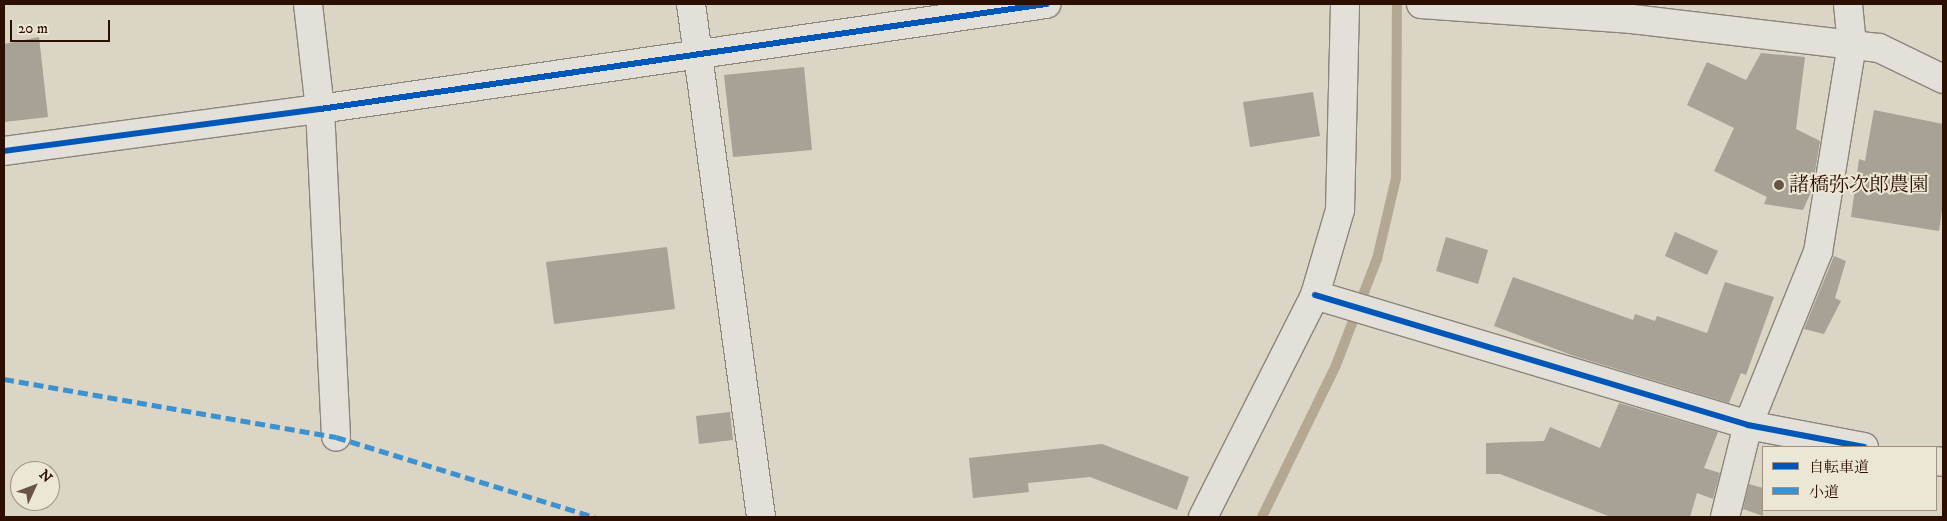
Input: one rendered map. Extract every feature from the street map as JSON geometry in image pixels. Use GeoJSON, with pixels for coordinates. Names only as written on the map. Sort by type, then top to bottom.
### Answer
{"type":"FeatureCollection","features":[{"type":"Feature","properties":{"kind":"street"},"geometry":{"type":"LineString","coordinates":[[308,4],[320,109],[336,437]]}},
{"type":"Feature","properties":{"kind":"street"},"geometry":{"type":"LineString","coordinates":[[691,4],[761,517]]}},
{"type":"Feature","properties":{"kind":"street"},"geometry":{"type":"LineString","coordinates":[[4,150],[320,109],[1046,4]]}},
{"type":"Feature","properties":{"kind":"street"},"geometry":{"type":"LineString","coordinates":[[1203,517],[1315,295],[1340,210],[1345,4]]}},
{"type":"Feature","properties":{"kind":"street"},"geometry":{"type":"LineString","coordinates":[[1421,4],[1632,19],[1879,48],[1943,78]]}},
{"type":"Feature","properties":{"kind":"street"},"geometry":{"type":"LineString","coordinates":[[1725,517],[1748,425],[1818,252],[1852,45],[1848,4]]}},
{"type":"Feature","properties":{"kind":"street"},"geometry":{"type":"LineString","coordinates":[[1315,295],[1748,425],[1859,446]]}},
{"type":"Feature","properties":{"kind":"building"},"geometry":{"type":"Polygon","coordinates":[[[39,37],[48,117],[4,122],[4,44],[39,37]]]}},
{"type":"Feature","properties":{"kind":"building"},"geometry":{"type":"Polygon","coordinates":[[[1761,53],[1805,57],[1796,129],[1820,141],[1812,190],[1803,210],[1764,204],[1767,197],[1714,171],[1734,128],[1687,105],[1707,62],[1746,80],[1761,53]]]}},
{"type":"Feature","properties":{"kind":"building"},"geometry":{"type":"Polygon","coordinates":[[[804,67],[812,150],[733,157],[724,75],[804,67]]]}},
{"type":"Feature","properties":{"kind":"building"},"geometry":{"type":"Polygon","coordinates":[[[1313,92],[1320,136],[1250,147],[1243,102],[1313,92]]]}},
{"type":"Feature","properties":{"kind":"building"},"geometry":{"type":"Polygon","coordinates":[[[1874,110],[1943,124],[1943,203],[1939,231],[1851,217],[1859,159],[1865,161],[1874,110]]]}},
{"type":"Feature","properties":{"kind":"building"},"geometry":{"type":"Polygon","coordinates":[[[1675,232],[1718,251],[1707,275],[1665,256],[1675,232]]]}},
{"type":"Feature","properties":{"kind":"building"},"geometry":{"type":"Polygon","coordinates":[[[1446,237],[1488,250],[1478,284],[1436,271],[1446,237]]]}},
{"type":"Feature","properties":{"kind":"building"},"geometry":{"type":"Polygon","coordinates":[[[667,247],[675,309],[554,324],[546,262],[667,247]]]}},
{"type":"Feature","properties":{"kind":"building"},"geometry":{"type":"Polygon","coordinates":[[[1834,256],[1846,261],[1835,298],[1841,301],[1824,334],[1804,329],[1834,256]]]}},
{"type":"Feature","properties":{"kind":"building"},"geometry":{"type":"Polygon","coordinates":[[[1513,277],[1633,320],[1635,314],[1655,321],[1657,316],[1707,333],[1725,282],[1774,297],[1746,375],[1741,373],[1729,403],[1574,356],[1494,326],[1513,277]]]}},
{"type":"Feature","properties":{"kind":"building"},"geometry":{"type":"Polygon","coordinates":[[[1619,403],[1718,432],[1704,468],[1720,473],[1713,499],[1697,493],[1690,517],[1611,517],[1500,474],[1486,474],[1486,443],[1544,441],[1550,427],[1600,448],[1619,403]]]}},
{"type":"Feature","properties":{"kind":"building"},"geometry":{"type":"Polygon","coordinates":[[[730,412],[733,440],[699,444],[696,416],[730,412]]]}},
{"type":"Feature","properties":{"kind":"building"},"geometry":{"type":"Polygon","coordinates":[[[1102,444],[1189,477],[1177,510],[1090,477],[1028,483],[1029,492],[973,498],[969,458],[1102,444]]]}},
{"type":"Feature","properties":{"kind":"building"},"geometry":{"type":"Polygon","coordinates":[[[1749,484],[1762,488],[1763,516],[1743,509],[1749,484]]]}},
{"type":"Feature","properties":{"kind":"waterway"},"geometry":{"type":"LineString","coordinates":[[1262,517],[1336,365],[1377,259],[1396,178],[1397,4]]}},
{"type":"Feature","properties":{"kind":"marked path"},"geometry":{"type":"LineString","coordinates":[[4,379],[336,437],[595,517]]}},
{"type":"Feature","properties":{"kind":"cycle path"},"geometry":{"type":"LineString","coordinates":[[4,151],[320,109],[1046,4]]}},
{"type":"Feature","properties":{"kind":"cycle path"},"geometry":{"type":"LineString","coordinates":[[1315,295],[1748,425],[1859,446]]}},
{"type":"Feature","properties":{"kind":"place","name":"諸橋弥次郎農園"},"geometry":{"type":"Point","coordinates":[1779,185]}}]}
